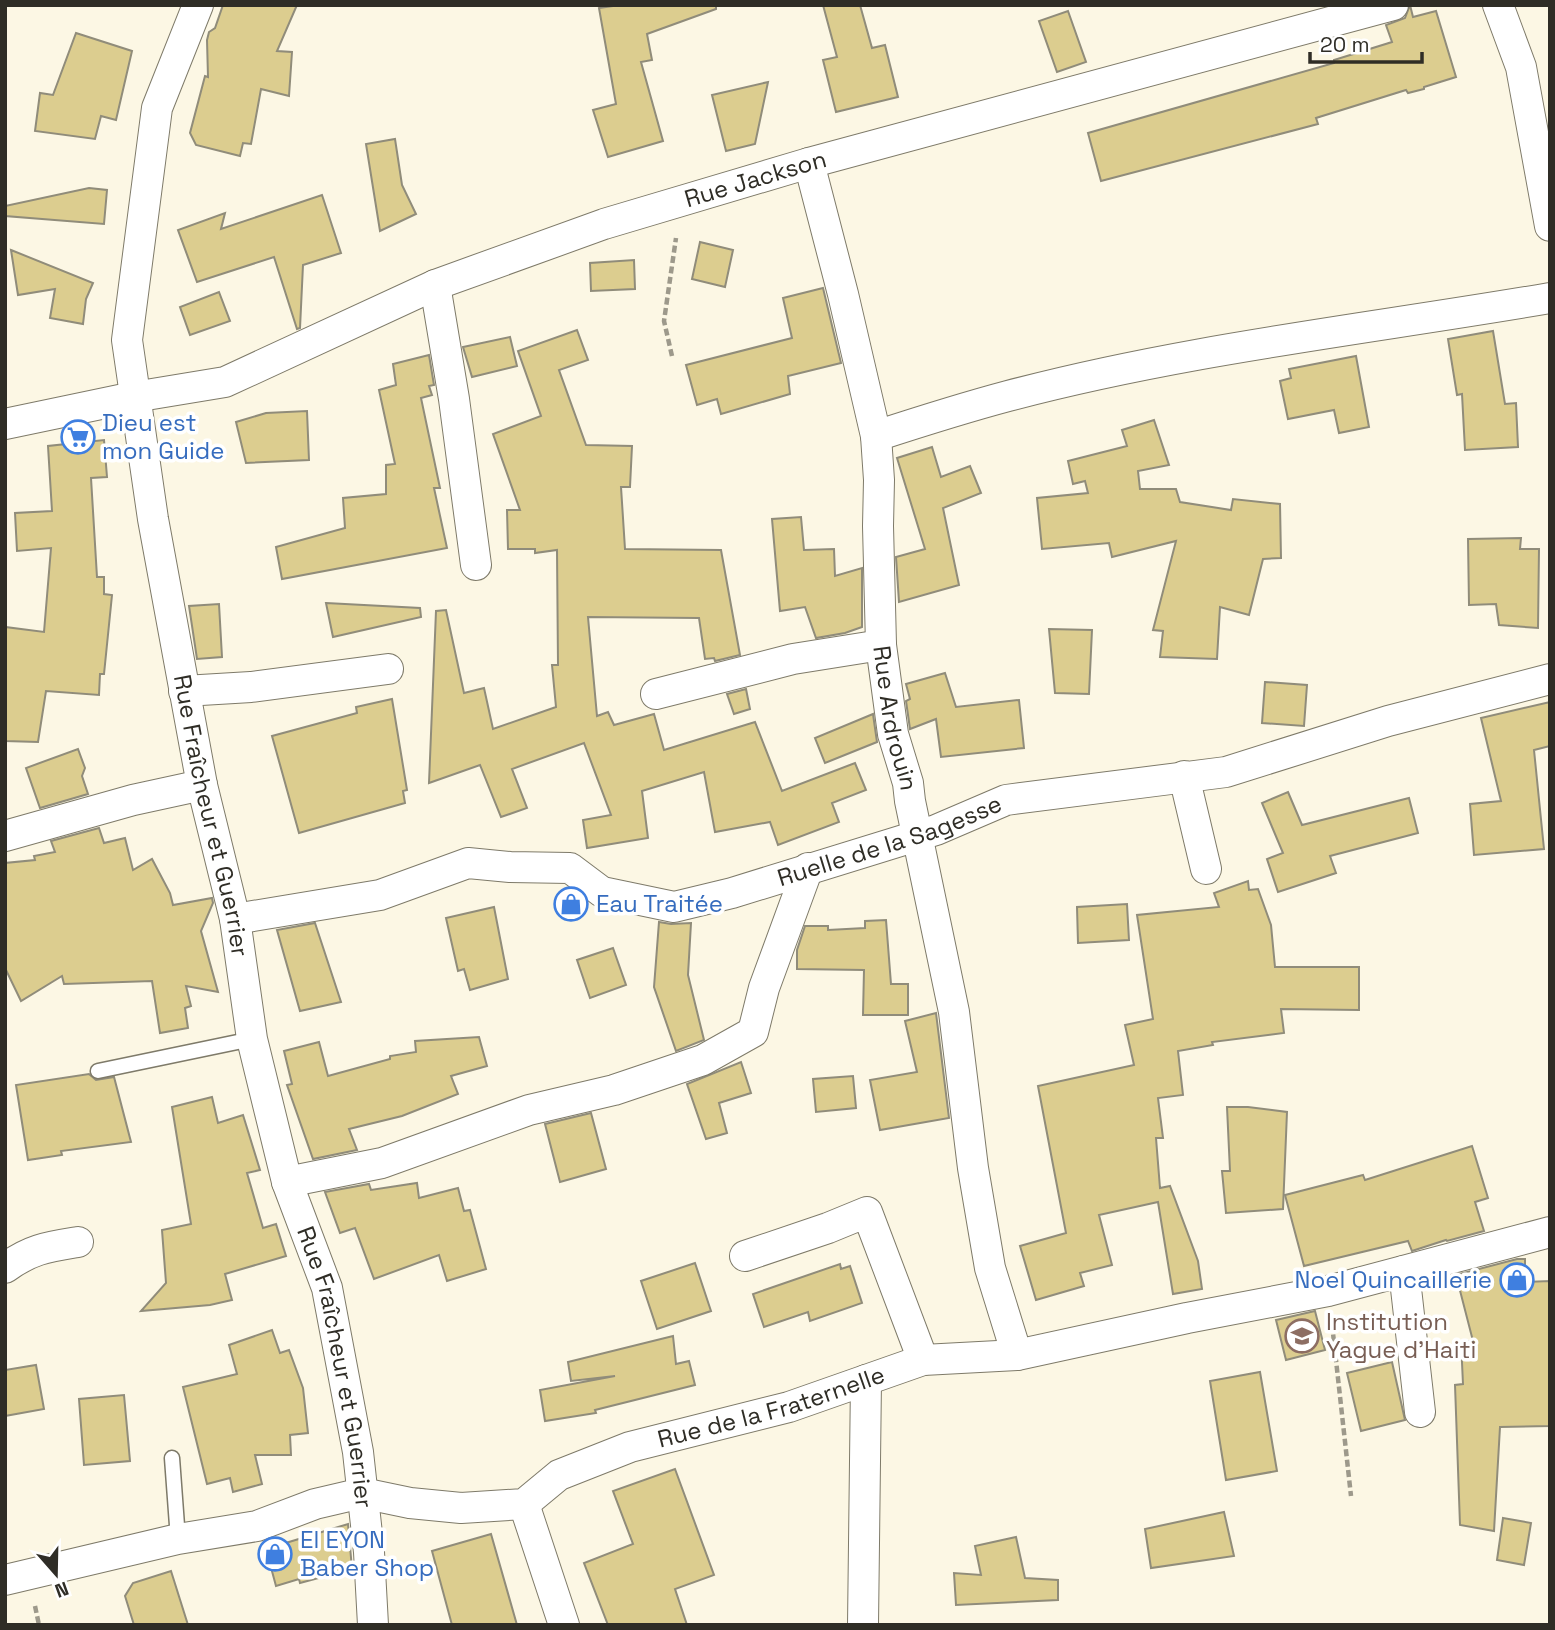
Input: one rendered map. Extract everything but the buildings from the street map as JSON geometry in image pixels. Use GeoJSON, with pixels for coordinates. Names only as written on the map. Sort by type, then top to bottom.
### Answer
{"type":"FeatureCollection","features":[{"type":"Feature","properties":{"kind":"street","name":"Rue Fraîcheur et Guerrier"},"geometry":{"type":"LineString","coordinates":[[198,5],[157,108],[127,340],[153,519],[202,785],[235,919],[252,1039],[287,1182],[327,1288],[358,1452],[369,1552],[373,1625]]}},
{"type":"Feature","properties":{"kind":"street","name":"Rue Jackson"},"geometry":{"type":"LineString","coordinates":[[5,425],[134,397],[225,382],[435,285],[681,199],[1393,5]]}},
{"type":"Feature","properties":{"kind":"street"},"geometry":{"type":"LineString","coordinates":[[1498,5],[1521,67],[1550,226]]}},
{"type":"Feature","properties":{"kind":"street","name":"Rue Ardrouin"},"geometry":{"type":"LineString","coordinates":[[809,163],[876,436],[881,645],[893,734],[908,783],[916,836],[954,1012],[973,1168],[990,1268],[1017,1355]]}},
{"type":"Feature","properties":{"kind":"street"},"geometry":{"type":"LineString","coordinates":[[435,285],[454,400],[476,565]]}},
{"type":"Feature","properties":{"kind":"street"},"geometry":{"type":"LineString","coordinates":[[876,436],[1008,396],[1130,369],[1307,336],[1400,324],[1550,298]]}},
{"type":"Feature","properties":{"kind":"street"},"geometry":{"type":"LineString","coordinates":[[656,694],[793,659],[881,645]]}},
{"type":"Feature","properties":{"kind":"street"},"geometry":{"type":"LineString","coordinates":[[184,691],[251,687],[388,669]]}},
{"type":"Feature","properties":{"kind":"street","name":"Ruelle de la Sagesse"},"geometry":{"type":"LineString","coordinates":[[235,919],[380,895],[468,863],[570,868],[602,892],[674,907],[732,893],[936,830],[1006,800],[1226,772],[1388,721],[1550,679]]}},
{"type":"Feature","properties":{"kind":"street"},"geometry":{"type":"LineString","coordinates":[[1184,776],[1206,869]]}},
{"type":"Feature","properties":{"kind":"street"},"geometry":{"type":"LineString","coordinates":[[5,836],[133,800],[202,785]]}},
{"type":"Feature","properties":{"kind":"street"},"geometry":{"type":"LineString","coordinates":[[287,1182],[382,1163],[529,1110],[614,1090],[704,1060],[753,1032],[764,988],[808,869]]}},
{"type":"Feature","properties":{"kind":"street"},"geometry":{"type":"LineString","coordinates":[[745,1256],[867,1212],[923,1360]]}},
{"type":"Feature","properties":{"kind":"street","name":"Rue de la Fraternelle"},"geometry":{"type":"LineString","coordinates":[[524,1504],[559,1475],[630,1447],[789,1407],[923,1360],[1017,1355],[1187,1318],[1328,1292],[1550,1232]]}},
{"type":"Feature","properties":{"kind":"street"},"geometry":{"type":"LineString","coordinates":[[5,1268],[23,1255],[78,1242]]}},
{"type":"Feature","properties":{"kind":"street"},"geometry":{"type":"LineString","coordinates":[[1404,1271],[1420,1412]]}},
{"type":"Feature","properties":{"kind":"street"},"geometry":{"type":"LineString","coordinates":[[863,1625],[866,1380]]}},
{"type":"Feature","properties":{"kind":"street"},"geometry":{"type":"LineString","coordinates":[[5,1580],[178,1539],[257,1526],[315,1504],[362,1493],[410,1503],[461,1508],[524,1504],[564,1625]]}},
{"type":"Feature","properties":{"kind":"lane"},"geometry":{"type":"LineString","coordinates":[[97,1071],[252,1039]]}},
{"type":"Feature","properties":{"kind":"lane"},"geometry":{"type":"LineString","coordinates":[[172,1458],[178,1539]]}},
{"type":"Feature","properties":{"kind":"path"},"geometry":{"type":"LineString","coordinates":[[673,356],[664,321],[681,199]]}},
{"type":"Feature","properties":{"kind":"path"},"geometry":{"type":"LineString","coordinates":[[1328,1292],[1351,1496]]}},
{"type":"Feature","properties":{"kind":"place","name":"Dieu est mon Guide"},"geometry":{"type":"Point","coordinates":[78,437]}},
{"type":"Feature","properties":{"kind":"place","name":"Eau Traitée"},"geometry":{"type":"Point","coordinates":[571,904]}},
{"type":"Feature","properties":{"kind":"place","name":"Noel Quincaillerie"},"geometry":{"type":"Point","coordinates":[1517,1280]}},
{"type":"Feature","properties":{"kind":"place","name":"Institution Yague d'Haiti"},"geometry":{"type":"Point","coordinates":[1302,1336]}},
{"type":"Feature","properties":{"kind":"place","name":"El EYON Baber Shop"},"geometry":{"type":"Point","coordinates":[275,1554]}}]}
